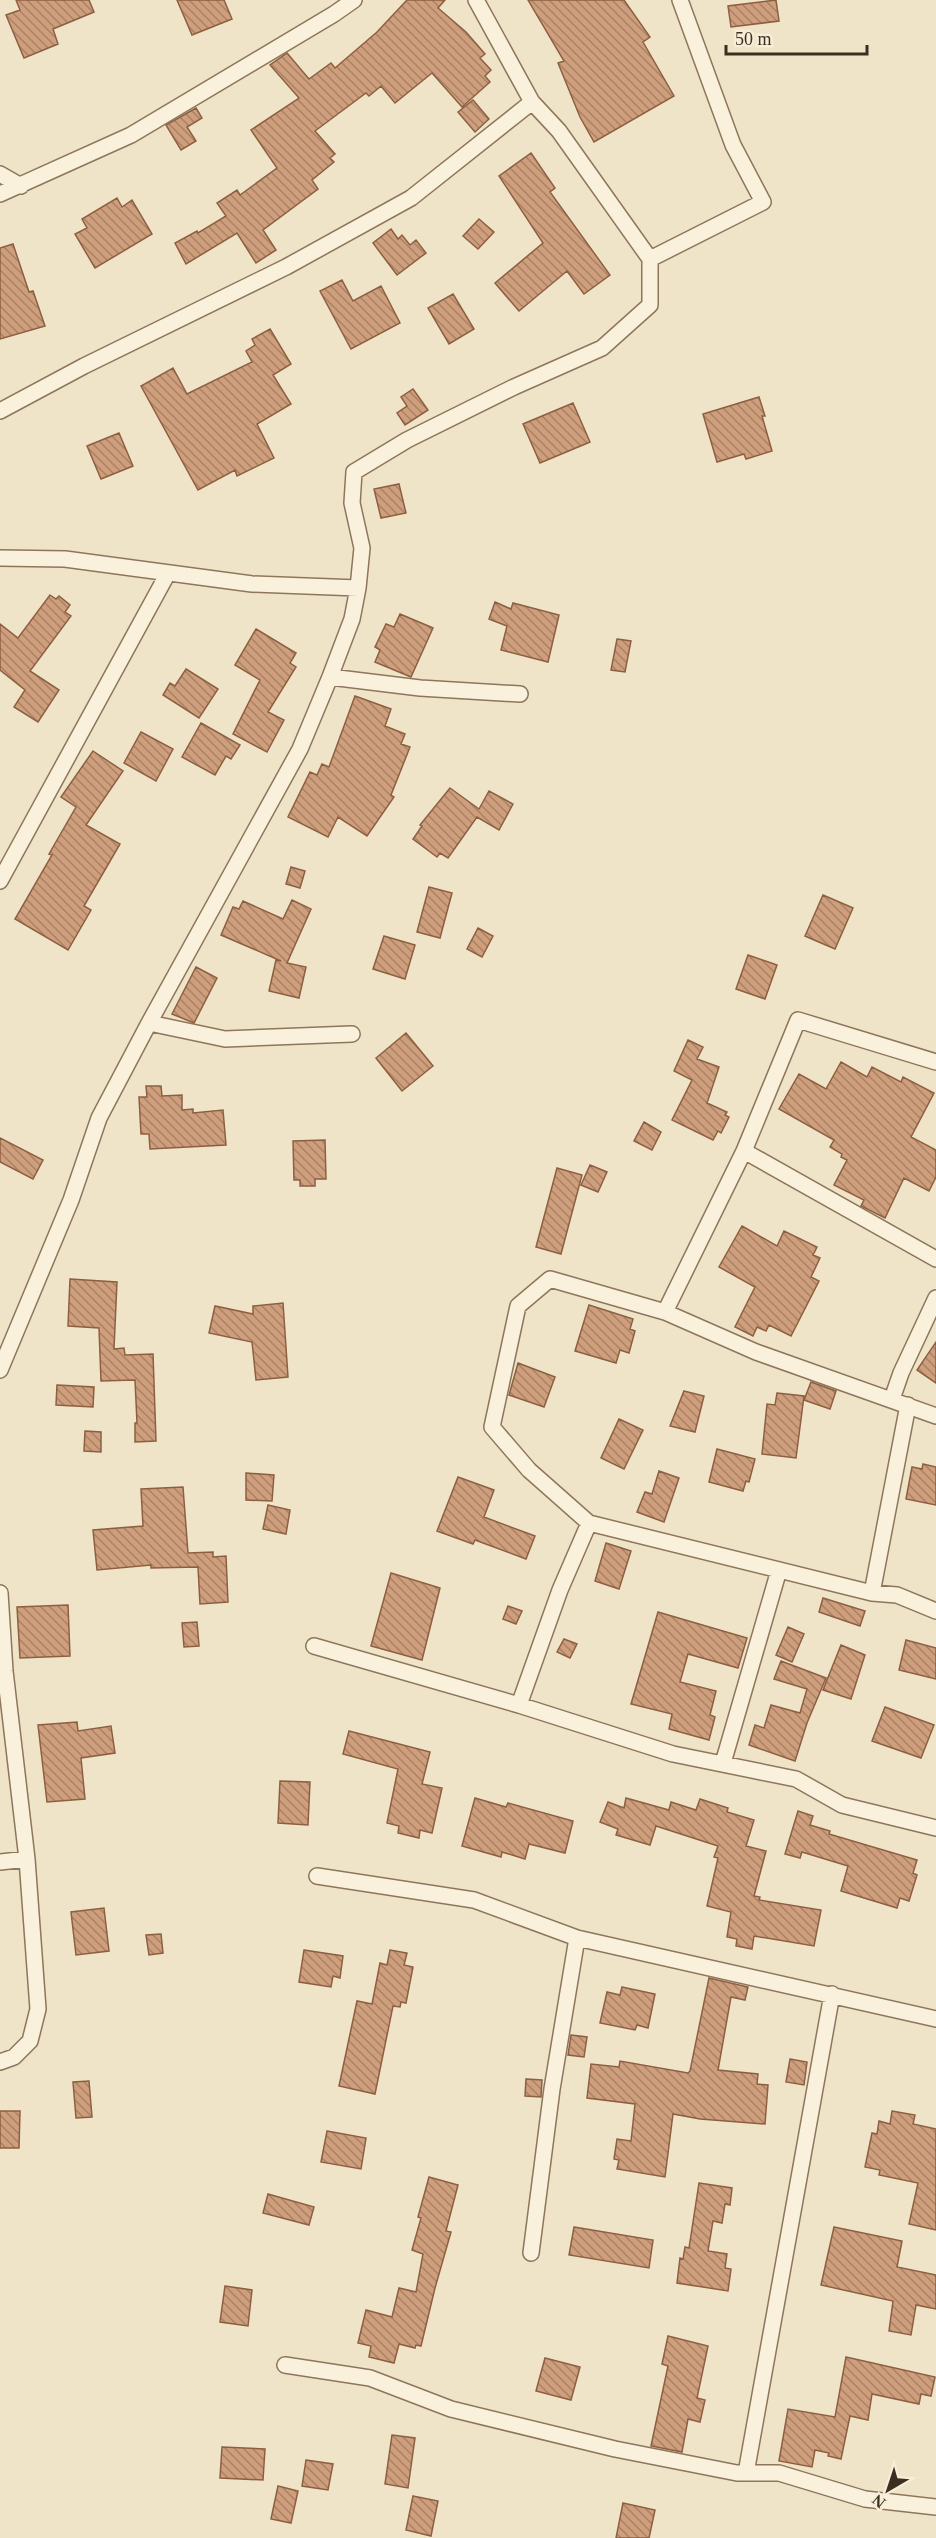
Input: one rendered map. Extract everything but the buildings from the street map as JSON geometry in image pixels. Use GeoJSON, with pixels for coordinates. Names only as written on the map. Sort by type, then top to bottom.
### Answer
{"type":"FeatureCollection","features":[{"type":"Feature","properties":{"kind":"street"},"geometry":{"type":"LineString","coordinates":[[0,194],[131,135],[354,0]]}},
{"type":"Feature","properties":{"kind":"street"},"geometry":{"type":"LineString","coordinates":[[0,1370],[7,1338],[71,1200],[99,1118],[300,749],[330,677],[352,619],[358,588],[362,548],[352,503],[354,472],[407,440],[514,387],[602,348],[650,305],[650,259],[559,132],[532,102],[476,0]]}},
{"type":"Feature","properties":{"kind":"street"},"geometry":{"type":"LineString","coordinates":[[650,259],[764,202],[733,145],[680,0]]}},
{"type":"Feature","properties":{"kind":"street"},"geometry":{"type":"LineString","coordinates":[[0,411],[84,366],[286,267],[411,198],[532,102]]}},
{"type":"Feature","properties":{"kind":"street"},"geometry":{"type":"LineString","coordinates":[[0,174],[21,186]]}},
{"type":"Feature","properties":{"kind":"street"},"geometry":{"type":"LineString","coordinates":[[0,558],[65,559],[252,584],[358,588]]}},
{"type":"Feature","properties":{"kind":"street"},"geometry":{"type":"LineString","coordinates":[[0,881],[168,573]]}},
{"type":"Feature","properties":{"kind":"street"},"geometry":{"type":"LineString","coordinates":[[330,677],[420,688],[520,694]]}},
{"type":"Feature","properties":{"kind":"street"},"geometry":{"type":"LineString","coordinates":[[665,1312],[744,1151],[798,1020],[936,1062]]}},
{"type":"Feature","properties":{"kind":"street"},"geometry":{"type":"LineString","coordinates":[[149,1023],[225,1039],[352,1034]]}},
{"type":"Feature","properties":{"kind":"street"},"geometry":{"type":"LineString","coordinates":[[744,1151],[936,1259]]}},
{"type":"Feature","properties":{"kind":"street"},"geometry":{"type":"LineString","coordinates":[[936,1416],[756,1352],[665,1312],[549,1279],[518,1306],[492,1427],[529,1470],[589,1523],[872,1593],[897,1595],[936,1611]]}},
{"type":"Feature","properties":{"kind":"street"},"geometry":{"type":"LineString","coordinates":[[892,1400],[901,1373],[936,1298]]}},
{"type":"Feature","properties":{"kind":"street"},"geometry":{"type":"LineString","coordinates":[[872,1593],[908,1405]]}},
{"type":"Feature","properties":{"kind":"street"},"geometry":{"type":"LineString","coordinates":[[519,1705],[560,1590],[589,1523]]}},
{"type":"Feature","properties":{"kind":"street"},"geometry":{"type":"LineString","coordinates":[[723,1763],[779,1570]]}},
{"type":"Feature","properties":{"kind":"street"},"geometry":{"type":"LineString","coordinates":[[0,1593],[3,1671],[27,1859],[38,2009],[30,2041],[14,2057],[0,2062]]}},
{"type":"Feature","properties":{"kind":"street"},"geometry":{"type":"LineString","coordinates":[[314,1646],[519,1705],[673,1754],[796,1779],[842,1805],[936,1828]]}},
{"type":"Feature","properties":{"kind":"street"},"geometry":{"type":"LineString","coordinates":[[0,1862],[27,1859]]}},
{"type":"Feature","properties":{"kind":"street"},"geometry":{"type":"LineString","coordinates":[[317,1876],[474,1900],[577,1938],[936,2019]]}},
{"type":"Feature","properties":{"kind":"street"},"geometry":{"type":"LineString","coordinates":[[531,2253],[552,2089],[577,1938]]}},
{"type":"Feature","properties":{"kind":"street"},"geometry":{"type":"LineString","coordinates":[[746,2473],[832,1994]]}},
{"type":"Feature","properties":{"kind":"street"},"geometry":{"type":"LineString","coordinates":[[285,2365],[370,2378],[451,2409],[615,2449],[746,2473],[779,2473],[865,2499],[936,2507]]}}]}
